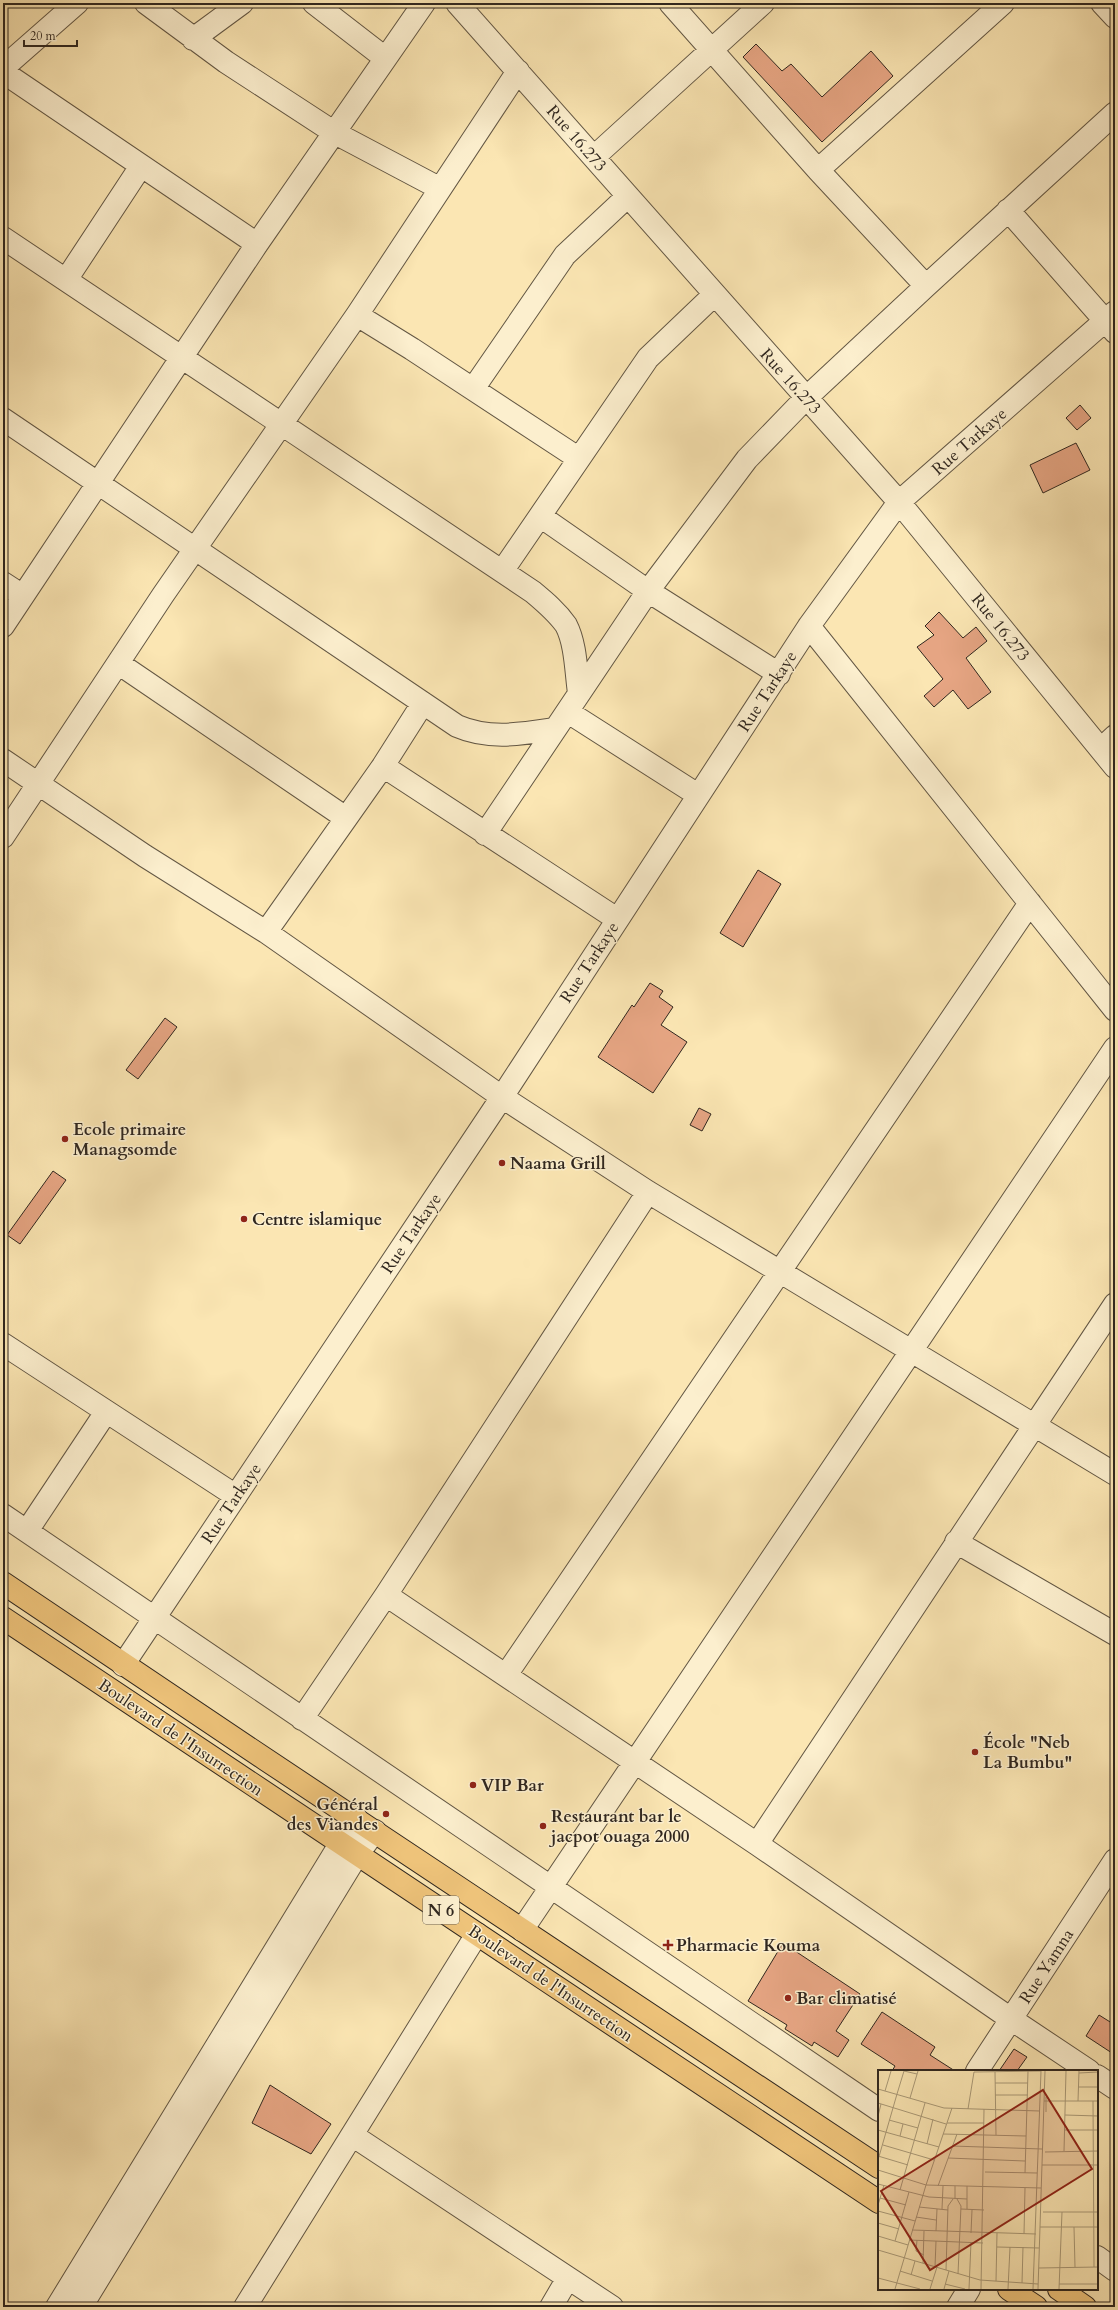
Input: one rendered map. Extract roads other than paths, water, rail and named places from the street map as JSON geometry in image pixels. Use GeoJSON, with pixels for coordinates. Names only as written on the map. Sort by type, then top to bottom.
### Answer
{"type":"FeatureCollection","features":[{"type":"Feature","properties":{"kind":"main road","name":"Boulevard de l'Insurrection"},"geometry":{"type":"LineString","coordinates":[[3,1583],[878,2166]]}},
{"type":"Feature","properties":{"kind":"main road","name":"Boulevard de l'Insurrection"},"geometry":{"type":"LineString","coordinates":[[3,1618],[878,2201]]}},
{"type":"Feature","properties":{"kind":"main road"},"geometry":{"type":"LineString","coordinates":[[1010,2290],[1036,2307]]}},
{"type":"Feature","properties":{"kind":"main road"},"geometry":{"type":"LineString","coordinates":[[1060,2290],[1085,2307]]}},
{"type":"Feature","properties":{"kind":"street"},"geometry":{"type":"LineString","coordinates":[[3,68],[77,3]]}},
{"type":"Feature","properties":{"kind":"street"},"geometry":{"type":"LineString","coordinates":[[146,3],[193,39],[335,133],[438,188]]}},
{"type":"Feature","properties":{"kind":"street"},"geometry":{"type":"LineString","coordinates":[[193,39],[242,3]]}},
{"type":"Feature","properties":{"kind":"street"},"geometry":{"type":"LineString","coordinates":[[314,3],[385,58]]}},
{"type":"Feature","properties":{"kind":"street"},"geometry":{"type":"LineString","coordinates":[[3,626],[257,244],[424,3]]}},
{"type":"Feature","properties":{"kind":"street","name":"Rue 16.273"},"geometry":{"type":"LineString","coordinates":[[457,3],[714,295],[899,502],[1108,742],[1115,767]]}},
{"type":"Feature","properties":{"kind":"street"},"geometry":{"type":"LineString","coordinates":[[670,3],[710,50],[818,170],[926,286]]}},
{"type":"Feature","properties":{"kind":"street"},"geometry":{"type":"LineString","coordinates":[[594,157],[763,3]]}},
{"type":"Feature","properties":{"kind":"street"},"geometry":{"type":"LineString","coordinates":[[818,170],[1004,3]]}},
{"type":"Feature","properties":{"kind":"street"},"geometry":{"type":"LineString","coordinates":[[1102,3],[1115,17]]}},
{"type":"Feature","properties":{"kind":"street"},"geometry":{"type":"LineString","coordinates":[[3,837],[195,548],[357,315],[438,188],[518,71]]}},
{"type":"Feature","properties":{"kind":"street"},"geometry":{"type":"LineString","coordinates":[[3,72],[257,244]]}},
{"type":"Feature","properties":{"kind":"street"},"geometry":{"type":"LineString","coordinates":[[485,834],[648,591],[747,459],[806,398],[1008,210],[1115,113]]}},
{"type":"Feature","properties":{"kind":"street"},"geometry":{"type":"LineString","coordinates":[[66,280],[141,166]]}},
{"type":"Feature","properties":{"kind":"street"},"geometry":{"type":"LineString","coordinates":[[473,389],[562,259],[628,196]]}},
{"type":"Feature","properties":{"kind":"street"},"geometry":{"type":"LineString","coordinates":[[1008,210],[1112,322]]}},
{"type":"Feature","properties":{"kind":"street"},"geometry":{"type":"LineString","coordinates":[[3,238],[281,425],[503,570],[555,611],[566,626],[572,644],[579,693]]}},
{"type":"Feature","properties":{"kind":"street"},"geometry":{"type":"LineString","coordinates":[[503,570],[578,458],[648,358],[714,295]]}},
{"type":"Feature","properties":{"kind":"street"},"geometry":{"type":"LineString","coordinates":[[357,315],[578,458]]}},
{"type":"Feature","properties":{"kind":"street","name":"Rue Tarkaye"},"geometry":{"type":"LineString","coordinates":[[124,1665],[502,1097],[616,919],[779,674],[809,626],[899,502],[1112,322]]}},
{"type":"Feature","properties":{"kind":"street"},"geometry":{"type":"LineString","coordinates":[[3,419],[456,726],[470,732],[504,735],[555,729]]}},
{"type":"Feature","properties":{"kind":"street"},"geometry":{"type":"LineString","coordinates":[[540,516],[648,591],[779,674]]}},
{"type":"Feature","properties":{"kind":"street"},"geometry":{"type":"LineString","coordinates":[[3,583],[23,596]]}},
{"type":"Feature","properties":{"kind":"street"},"geometry":{"type":"LineString","coordinates":[[809,626],[1115,1010]]}},
{"type":"Feature","properties":{"kind":"street"},"geometry":{"type":"LineString","coordinates":[[118,663],[346,818]]}},
{"type":"Feature","properties":{"kind":"street"},"geometry":{"type":"LineString","coordinates":[[266,932],[383,766],[423,703]]}},
{"type":"Feature","properties":{"kind":"street"},"geometry":{"type":"LineString","coordinates":[[568,712],[698,795]]}},
{"type":"Feature","properties":{"kind":"street"},"geometry":{"type":"LineString","coordinates":[[3,760],[145,856],[266,932],[502,1097],[648,1192],[912,1350],[1115,1474]]}},
{"type":"Feature","properties":{"kind":"street"},"geometry":{"type":"LineString","coordinates":[[383,766],[616,919]]}},
{"type":"Feature","properties":{"kind":"street"},"geometry":{"type":"LineString","coordinates":[[506,1675],[1030,904]]}},
{"type":"Feature","properties":{"kind":"street"},"geometry":{"type":"LineString","coordinates":[[522,1930],[1115,1048]]}},
{"type":"Feature","properties":{"kind":"street"},"geometry":{"type":"LineString","coordinates":[[302,1719],[386,1595],[648,1192]]}},
{"type":"Feature","properties":{"kind":"street"},"geometry":{"type":"LineString","coordinates":[[757,1844],[1115,1304]]}},
{"type":"Feature","properties":{"kind":"street"},"geometry":{"type":"LineString","coordinates":[[3,1344],[236,1496]]}},
{"type":"Feature","properties":{"kind":"street"},"geometry":{"type":"LineString","coordinates":[[26,1531],[106,1412]]}},
{"type":"Feature","properties":{"kind":"street"},"geometry":{"type":"LineString","coordinates":[[3,1515],[878,2109]]}},
{"type":"Feature","properties":{"kind":"street"},"geometry":{"type":"LineString","coordinates":[[956,1542],[1115,1634]]}},
{"type":"Feature","properties":{"kind":"street"},"geometry":{"type":"LineString","coordinates":[[386,1595],[757,1844],[1088,2070]]}},
{"type":"Feature","properties":{"kind":"street"},"geometry":{"type":"LineString","coordinates":[[81,2307],[349,1849],[356,1818]]}},
{"type":"Feature","properties":{"kind":"street"},"geometry":{"type":"LineString","coordinates":[[57,2307],[349,1849],[375,1831]]}},
{"type":"Feature","properties":{"kind":"street","name":"Rue Yamna"},"geometry":{"type":"LineString","coordinates":[[978,2070],[1115,1860]]}},
{"type":"Feature","properties":{"kind":"street"},"geometry":{"type":"LineString","coordinates":[[245,2307],[477,1934]]}},
{"type":"Feature","properties":{"kind":"street"},"geometry":{"type":"LineString","coordinates":[[1098,2077],[1115,2088]]}},
{"type":"Feature","properties":{"kind":"street"},"geometry":{"type":"LineString","coordinates":[[352,2135],[612,2307]]}},
{"type":"Feature","properties":{"kind":"street"},"geometry":{"type":"LineString","coordinates":[[1098,2259],[1115,2270]]}},
{"type":"Feature","properties":{"kind":"street"},"geometry":{"type":"LineString","coordinates":[[551,2307],[568,2278]]}},
{"type":"Feature","properties":{"kind":"street"},"geometry":{"type":"LineString","coordinates":[[958,2307],[968,2290]]}},
{"type":"Feature","properties":{"kind":"place","name":"Ecole primaire Managsomde"},"geometry":{"type":"Point","coordinates":[65,1139]}},
{"type":"Feature","properties":{"kind":"place","name":"Naama Grill"},"geometry":{"type":"Point","coordinates":[502,1163]}},
{"type":"Feature","properties":{"kind":"place","name":"Centre islamique"},"geometry":{"type":"Point","coordinates":[244,1219]}},
{"type":"Feature","properties":{"kind":"place","name":"École \"Neb La Bumbu\""},"geometry":{"type":"Point","coordinates":[975,1752]}},
{"type":"Feature","properties":{"kind":"place","name":"VIP Bar"},"geometry":{"type":"Point","coordinates":[473,1785]}},
{"type":"Feature","properties":{"kind":"place","name":"Général des Viandes"},"geometry":{"type":"Point","coordinates":[386,1814]}},
{"type":"Feature","properties":{"kind":"place","name":"Restaurant bar le jacpot ouaga 2000"},"geometry":{"type":"Point","coordinates":[543,1826]}},
{"type":"Feature","properties":{"kind":"place","name":"Pharmacie Kouma"},"geometry":{"type":"Point","coordinates":[668,1945]}},
{"type":"Feature","properties":{"kind":"place","name":"Bar climatisé"},"geometry":{"type":"Point","coordinates":[788,1998]}}]}
